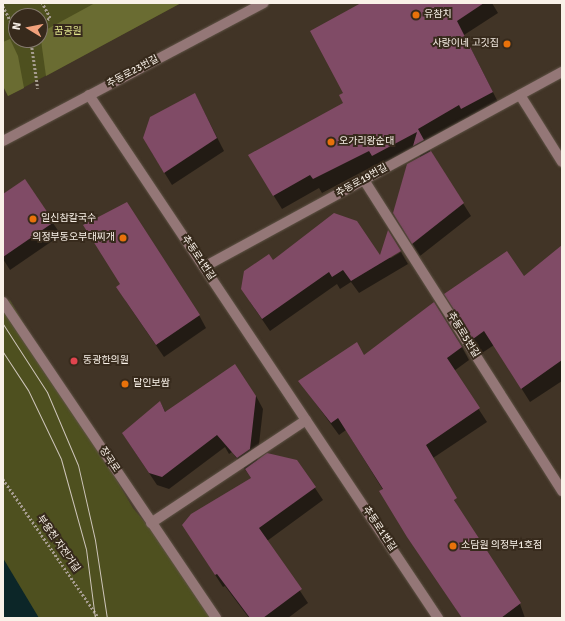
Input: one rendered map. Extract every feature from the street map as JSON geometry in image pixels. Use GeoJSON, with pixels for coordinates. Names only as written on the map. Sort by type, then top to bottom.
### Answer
{"type":"FeatureCollection","features":[{"type":"Feature","properties":{"kind":"street","name":"추동로23번길"},"geometry":{"type":"LineString","coordinates":[[3,141],[264,3]]}},
{"type":"Feature","properties":{"kind":"street","name":"추동로19번길"},"geometry":{"type":"LineString","coordinates":[[204,267],[562,72]]}},
{"type":"Feature","properties":{"kind":"street","name":"추동로1번길"},"geometry":{"type":"LineString","coordinates":[[90,95],[438,618]]}},
{"type":"Feature","properties":{"kind":"street"},"geometry":{"type":"LineString","coordinates":[[520,95],[562,162]]}},
{"type":"Feature","properties":{"kind":"street","name":"추동로5번길"},"geometry":{"type":"LineString","coordinates":[[364,180],[562,491]]}},
{"type":"Feature","properties":{"kind":"street","name":"장곡로"},"geometry":{"type":"LineString","coordinates":[[3,302],[216,618]]}},
{"type":"Feature","properties":{"kind":"street"},"geometry":{"type":"LineString","coordinates":[[151,523],[306,420]]}},
{"type":"Feature","properties":{"kind":"path"},"geometry":{"type":"LineString","coordinates":[[3,6],[8,16]]}},
{"type":"Feature","properties":{"kind":"path"},"geometry":{"type":"LineString","coordinates":[[32,48],[38,89]]}},
{"type":"Feature","properties":{"kind":"path","name":"부용천 자전거길"},"geometry":{"type":"LineString","coordinates":[[3,479],[99,618]]}},
{"type":"Feature","properties":{"kind":"green space","name":"꿈공원"},"geometry":{"type":"Polygon","coordinates":[[[3,3],[181,3],[8,96],[3,86],[3,3]]]}},
{"type":"Feature","properties":{"kind":"green space"},"geometry":{"type":"Polygon","coordinates":[[[95,3],[181,3],[46,76],[42,48],[48,48],[48,29],[95,3]]]}},
{"type":"Feature","properties":{"kind":"green space"},"geometry":{"type":"Polygon","coordinates":[[[8,40],[8,48],[14,48],[18,56],[24,88],[8,96],[3,86],[3,42],[8,40]]]}},
{"type":"Feature","properties":{"kind":"green space"},"geometry":{"type":"Polygon","coordinates":[[[10,300],[133,508],[189,576],[218,618],[3,618],[3,304],[10,300]]]}},
{"type":"Feature","properties":{"kind":"water"},"geometry":{"type":"Polygon","coordinates":[[[3,558],[39,618],[3,618],[3,558]]]}},
{"type":"Feature","properties":{"kind":"building"},"geometry":{"type":"Polygon","coordinates":[[[361,3],[484,3],[457,21],[493,92],[461,109],[459,105],[418,129],[424,140],[413,146],[417,132],[372,156],[369,151],[313,179],[310,175],[273,196],[248,155],[343,103],[339,95],[343,93],[310,31],[361,3]]]}},
{"type":"Feature","properties":{"kind":"building"},"geometry":{"type":"Polygon","coordinates":[[[195,93],[217,138],[164,173],[143,138],[150,117],[195,93]]]}},
{"type":"Feature","properties":{"kind":"building"},"geometry":{"type":"Polygon","coordinates":[[[431,151],[464,203],[412,244],[393,213],[407,164],[431,151]]]}},
{"type":"Feature","properties":{"kind":"building"},"geometry":{"type":"Polygon","coordinates":[[[25,179],[54,222],[3,257],[3,194],[25,179]]]}},
{"type":"Feature","properties":{"kind":"building"},"geometry":{"type":"Polygon","coordinates":[[[127,202],[200,315],[156,345],[116,287],[120,284],[83,225],[127,202]]]}},
{"type":"Feature","properties":{"kind":"building"},"geometry":{"type":"Polygon","coordinates":[[[334,213],[357,221],[380,255],[388,230],[401,251],[351,281],[343,270],[332,277],[329,272],[262,319],[241,289],[244,271],[269,254],[273,260],[334,213]]]}},
{"type":"Feature","properties":{"kind":"building"},"geometry":{"type":"Polygon","coordinates":[[[562,245],[562,360],[521,389],[484,331],[473,339],[444,294],[507,251],[524,276],[562,245]]]}},
{"type":"Feature","properties":{"kind":"building"},"geometry":{"type":"Polygon","coordinates":[[[434,302],[462,347],[447,358],[480,408],[426,445],[457,498],[454,500],[521,603],[501,618],[462,618],[407,537],[379,491],[383,489],[338,418],[331,423],[298,381],[357,342],[364,355],[434,302]]]}},
{"type":"Feature","properties":{"kind":"building"},"geometry":{"type":"Polygon","coordinates":[[[235,364],[256,396],[250,449],[237,458],[217,435],[162,477],[149,473],[122,433],[160,401],[165,412],[235,364]]]}},
{"type":"Feature","properties":{"kind":"building"},"geometry":{"type":"Polygon","coordinates":[[[267,453],[297,460],[316,487],[259,528],[302,589],[263,618],[250,618],[217,574],[215,575],[182,525],[191,514],[251,478],[245,469],[267,453]]]}},
{"type":"Feature","properties":{"kind":"tram line"},"geometry":{"type":"LineString","coordinates":[[3,324],[47,392],[78,465],[95,540],[107,618]]}},
{"type":"Feature","properties":{"kind":"tram line"},"geometry":{"type":"LineString","coordinates":[[3,352],[28,390],[61,459],[86,549],[95,618]]}},
{"type":"Feature","properties":{"kind":"place","name":"유참치"},"geometry":{"type":"Point","coordinates":[416,15]}},
{"type":"Feature","properties":{"kind":"place","name":"사랑이네 고깃집"},"geometry":{"type":"Point","coordinates":[507,44]}},
{"type":"Feature","properties":{"kind":"place","name":"오가리왕순대"},"geometry":{"type":"Point","coordinates":[331,142]}},
{"type":"Feature","properties":{"kind":"place","name":"일신참칼국수"},"geometry":{"type":"Point","coordinates":[33,219]}},
{"type":"Feature","properties":{"kind":"place","name":"의정부동오부대찌개"},"geometry":{"type":"Point","coordinates":[123,238]}},
{"type":"Feature","properties":{"kind":"place","name":"동광한의원"},"geometry":{"type":"Point","coordinates":[74,361]}},
{"type":"Feature","properties":{"kind":"place","name":"달인보쌈"},"geometry":{"type":"Point","coordinates":[125,384]}},
{"type":"Feature","properties":{"kind":"place","name":"소담원 의정부1호점"},"geometry":{"type":"Point","coordinates":[453,546]}}]}
